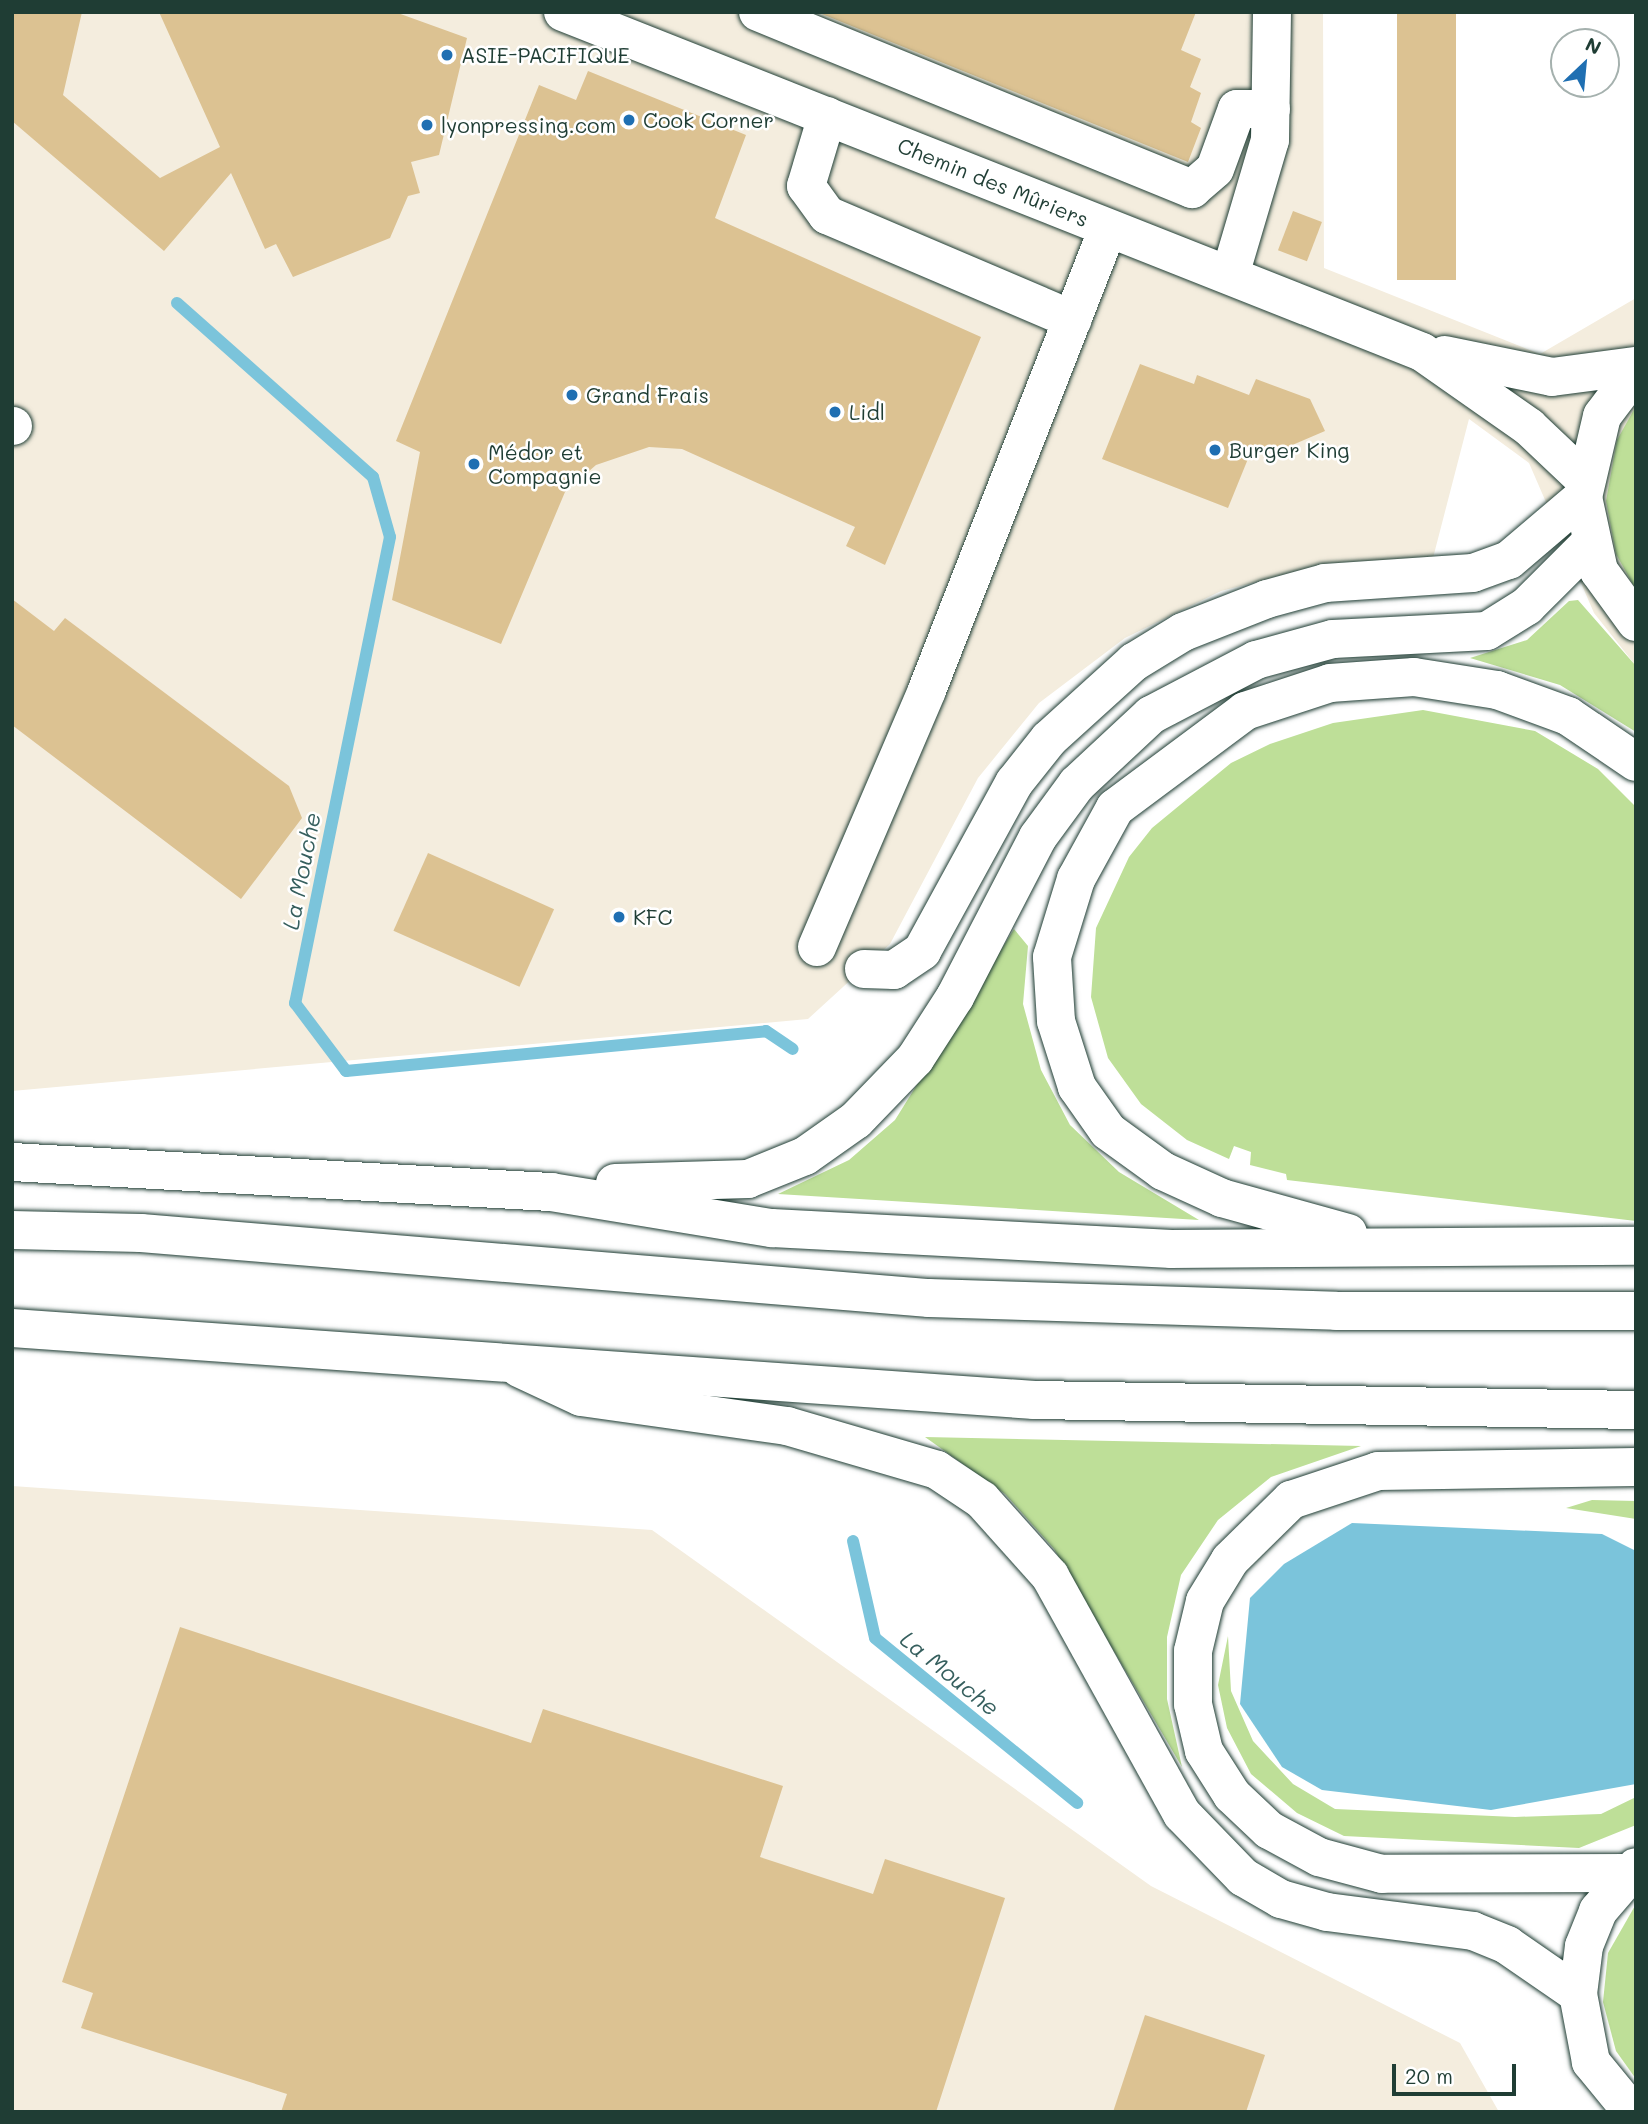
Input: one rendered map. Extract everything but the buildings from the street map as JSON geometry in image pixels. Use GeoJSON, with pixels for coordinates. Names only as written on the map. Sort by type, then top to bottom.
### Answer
{"type":"FeatureCollection","features":[{"type":"Feature","properties":{"kind":"main road","name":"Chemin des Mûriers"},"geometry":{"type":"LineString","coordinates":[[563,12],[1422,352],[1552,377],[1636,366]]}},
{"type":"Feature","properties":{"kind":"main road"},"geometry":{"type":"LineString","coordinates":[[758,12],[1192,189],[1214,169],[1237,109],[1270,109]]}},
{"type":"Feature","properties":{"kind":"main road"},"geometry":{"type":"LineString","coordinates":[[1230,275],[1270,140],[1272,12]]}},
{"type":"Feature","properties":{"kind":"main road"},"geometry":{"type":"LineString","coordinates":[[827,116],[806,186],[827,215],[1073,320]]}},
{"type":"Feature","properties":{"kind":"main road"},"geometry":{"type":"LineString","coordinates":[[817,947],[927,690],[1108,228]]}},
{"type":"Feature","properties":{"kind":"main road","name":"Chemin des Mûriers"},"geometry":{"type":"LineString","coordinates":[[1422,352],[1519,419],[1583,488]]}},
{"type":"Feature","properties":{"kind":"main road"},"geometry":{"type":"LineString","coordinates":[[1636,371],[1602,416],[1583,488],[1589,544],[1613,596],[1636,622]]}},
{"type":"Feature","properties":{"kind":"main road"},"geometry":{"type":"LineString","coordinates":[[864,969],[894,970],[922,951],[1014,783],[1049,739],[1134,662],[1183,632],[1267,598],[1325,583],[1473,573],[1509,560],[1583,488]]}},
{"type":"Feature","properties":{"kind":"main road"},"geometry":{"type":"LineString","coordinates":[[551,1192],[622,1182],[748,1179],[805,1156],[856,1120],[915,1059],[955,997],[1038,837],[1077,784],[1151,715],[1256,660],[1333,639],[1487,631],[1527,606],[1589,544]]}},
{"type":"Feature","properties":{"kind":"main road"},"geometry":{"type":"LineString","coordinates":[[1387,1244],[1222,1198],[1163,1171],[1108,1131],[1077,1087],[1056,1021],[1052,957],[1076,879],[1115,808],[1170,762],[1245,711],[1330,683],[1414,677],[1497,690],[1569,716],[1636,762]]}},
{"type":"Feature","properties":{"kind":"main road"},"geometry":{"type":"LineString","coordinates":[[12,1162],[551,1192],[772,1228],[1171,1249],[1387,1244],[1636,1246]]}},
{"type":"Feature","properties":{"kind":"main road"},"geometry":{"type":"LineString","coordinates":[[12,1230],[141,1233],[929,1298],[1336,1311],[1636,1311]]}},
{"type":"Feature","properties":{"kind":"main road"},"geometry":{"type":"LineString","coordinates":[[12,1328],[499,1358],[1034,1400],[1636,1410]]}},
{"type":"Feature","properties":{"kind":"main road"},"geometry":{"type":"LineString","coordinates":[[499,1358],[582,1398],[787,1426],[937,1470],[982,1500],[1050,1576],[1182,1814],[1243,1877],[1281,1899],[1327,1912],[1473,1931],[1507,1945],[1578,1994]]}},
{"type":"Feature","properties":{"kind":"main road"},"geometry":{"type":"LineString","coordinates":[[1632,1870],[1382,1874],[1319,1857],[1269,1830],[1232,1795],[1204,1751],[1192,1704],[1193,1651],[1205,1601],[1230,1560],[1291,1500],[1378,1471],[1636,1467]]}},
{"type":"Feature","properties":{"kind":"main road"},"geometry":{"type":"LineString","coordinates":[[1620,2106],[1591,2062],[1578,1994],[1584,1946],[1598,1911],[1632,1870]]}},
{"type":"Feature","properties":{"kind":"shaded area"},"geometry":{"type":"Polygon","coordinates":[[[12,12],[1323,12],[1324,268],[1540,354],[1636,298],[1636,666],[1594,613],[1529,463],[1469,419],[1433,558],[1326,564],[1221,591],[1125,638],[1039,703],[978,778],[890,944],[808,1019],[12,1091],[12,12]]]}},
{"type":"Feature","properties":{"kind":"shaded area"},"geometry":{"type":"Polygon","coordinates":[[[12,1486],[652,1530],[1151,1886],[1460,2043],[1499,2112],[12,2112],[12,1486]]]}},
{"type":"Feature","properties":{"kind":"green space"},"geometry":{"type":"Polygon","coordinates":[[[1636,406],[1636,590],[1616,554],[1606,501],[1617,440],[1636,406]]]}},
{"type":"Feature","properties":{"kind":"green space"},"geometry":{"type":"Polygon","coordinates":[[[1578,600],[1636,666],[1636,732],[1560,685],[1470,658],[1527,640],[1569,601],[1578,600]]]}},
{"type":"Feature","properties":{"kind":"green space"},"geometry":{"type":"Polygon","coordinates":[[[1423,710],[1535,731],[1598,769],[1636,807],[1636,1221],[1287,1180],[1286,1174],[1250,1165],[1251,1152],[1234,1146],[1229,1159],[1187,1140],[1141,1104],[1108,1058],[1091,997],[1096,928],[1129,857],[1152,828],[1231,763],[1270,744],[1333,723],[1423,710]]]}},
{"type":"Feature","properties":{"kind":"green space"},"geometry":{"type":"Polygon","coordinates":[[[1014,929],[1028,946],[1023,1004],[1041,1070],[1070,1125],[1119,1172],[1199,1220],[778,1194],[849,1160],[895,1120],[1014,929]]]}},
{"type":"Feature","properties":{"kind":"green space"},"geometry":{"type":"Polygon","coordinates":[[[925,1437],[1361,1446],[1271,1477],[1218,1520],[1181,1575],[1167,1637],[1167,1699],[1182,1767],[1054,1549],[1005,1494],[925,1437]]]}},
{"type":"Feature","properties":{"kind":"green space"},"geometry":{"type":"Polygon","coordinates":[[[1592,1500],[1636,1501],[1636,1519],[1566,1508],[1592,1500]]]}},
{"type":"Feature","properties":{"kind":"green space"},"geometry":{"type":"Polygon","coordinates":[[[1228,1636],[1231,1691],[1253,1741],[1293,1784],[1335,1809],[1515,1817],[1601,1814],[1636,1797],[1636,1825],[1579,1848],[1344,1836],[1297,1813],[1251,1774],[1227,1728],[1218,1685],[1228,1636]]]}},
{"type":"Feature","properties":{"kind":"green space"},"geometry":{"type":"Polygon","coordinates":[[[1636,1904],[1636,2079],[1616,2051],[1603,2002],[1608,1953],[1636,1904]]]}},
{"type":"Feature","properties":{"kind":"water"},"geometry":{"type":"Polygon","coordinates":[[[1352,1523],[1602,1534],[1636,1551],[1636,1784],[1491,1810],[1322,1790],[1282,1767],[1240,1704],[1250,1598],[1284,1564],[1352,1523]]]}},
{"type":"Feature","properties":{"kind":"waterway","name":"La Mouche"},"geometry":{"type":"LineString","coordinates":[[177,303],[373,477],[390,537],[295,1003],[346,1071],[766,1031],[793,1049]]}},
{"type":"Feature","properties":{"kind":"waterway","name":"La Mouche"},"geometry":{"type":"LineString","coordinates":[[853,1541],[875,1638],[1077,1803]]}},
{"type":"Feature","properties":{"kind":"place","name":"ASIE-PACIFIQUE"},"geometry":{"type":"Point","coordinates":[447,55]}},
{"type":"Feature","properties":{"kind":"place","name":"Cook Corner"},"geometry":{"type":"Point","coordinates":[629,120]}},
{"type":"Feature","properties":{"kind":"place","name":"lyonpressing.com"},"geometry":{"type":"Point","coordinates":[427,125]}},
{"type":"Feature","properties":{"kind":"place","name":"Grand Frais"},"geometry":{"type":"Point","coordinates":[572,395]}},
{"type":"Feature","properties":{"kind":"place","name":"Lidl"},"geometry":{"type":"Point","coordinates":[835,412]}},
{"type":"Feature","properties":{"kind":"place","name":"Burger King"},"geometry":{"type":"Point","coordinates":[1215,450]}},
{"type":"Feature","properties":{"kind":"place","name":"Médor et Compagnie"},"geometry":{"type":"Point","coordinates":[474,464]}},
{"type":"Feature","properties":{"kind":"place","name":"KFC"},"geometry":{"type":"Point","coordinates":[619,917]}}]}
